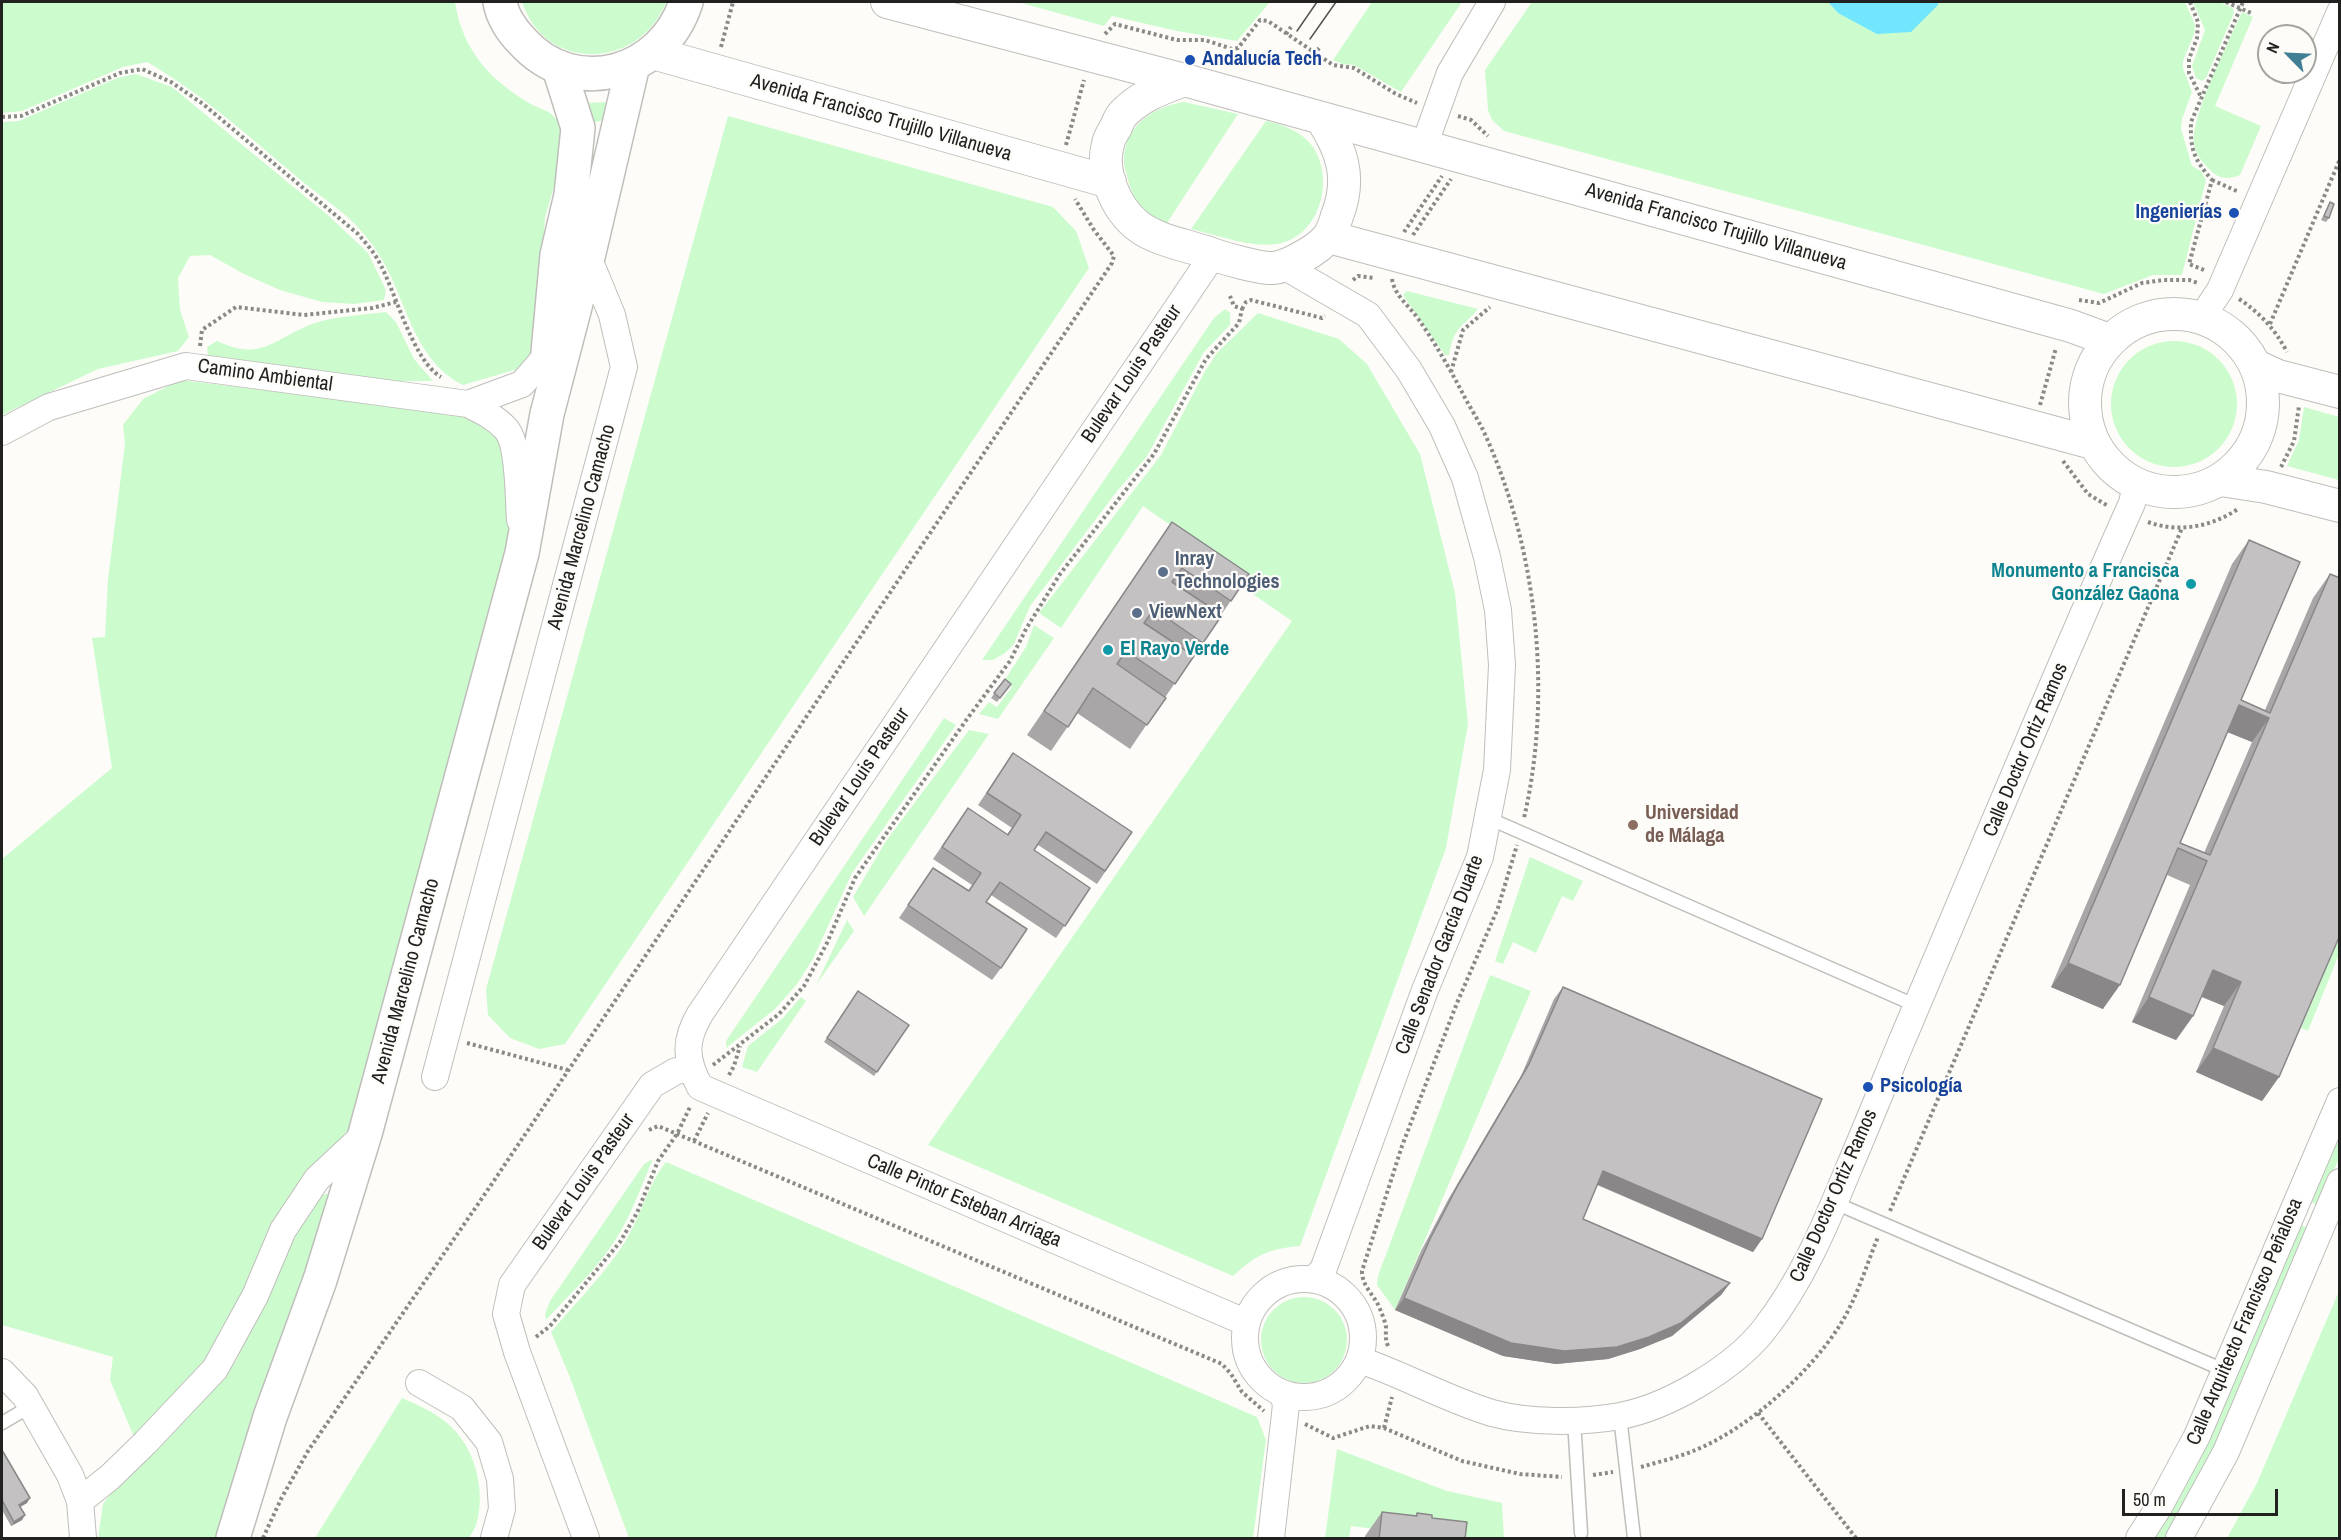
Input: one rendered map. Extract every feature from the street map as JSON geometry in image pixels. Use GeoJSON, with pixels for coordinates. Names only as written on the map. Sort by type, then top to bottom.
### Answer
{"type":"FeatureCollection","features":[{"type":"Feature","properties":{"kind":"main road"},"geometry":{"type":"LineString","coordinates":[[500,2],[513,32],[533,54],[559,68],[584,74],[609,73],[643,59],[674,31],[686,2]]}},
{"type":"Feature","properties":{"kind":"main road","name":"Avenida Marcelino Camacho"},"geometry":{"type":"LineString","coordinates":[[233,1539],[270,1417],[320,1280],[365,1134],[522,553],[547,414],[643,59]]}},
{"type":"Feature","properties":{"kind":"main road","name":"Avenida Marcelino Camacho"},"geometry":{"type":"LineString","coordinates":[[547,414],[548,354],[557,255],[571,195],[579,128],[559,68]]}},
{"type":"Feature","properties":{"kind":"street"},"geometry":{"type":"LineString","coordinates":[[886,2],[1185,80],[1321,118],[1337,142],[1342,160],[1344,200],[1329,237],[1315,249],[1273,268],[1213,255],[1162,237],[1139,227],[1123,211],[1110,182],[1107,144],[1122,113],[1143,96],[1185,80]]}},
{"type":"Feature","properties":{"kind":"street"},"geometry":{"type":"LineString","coordinates":[[1424,146],[1450,73],[1492,2]]}},
{"type":"Feature","properties":{"kind":"street"},"geometry":{"type":"LineString","coordinates":[[2202,317],[2214,281],[2340,12]]}},
{"type":"Feature","properties":{"kind":"street","name":"Avenida Francisco Trujillo Villanueva"},"geometry":{"type":"LineString","coordinates":[[643,59],[1110,182]]}},
{"type":"Feature","properties":{"kind":"street","name":"Avenida Francisco Trujillo Villanueva"},"geometry":{"type":"LineString","coordinates":[[1321,118],[1424,146],[1454,167],[2062,324],[2109,340]]}},
{"type":"Feature","properties":{"kind":"street"},"geometry":{"type":"LineString","coordinates":[[1329,237],[2093,443]]}},
{"type":"Feature","properties":{"kind":"street","name":"Bulevar Louis Pasteur"},"geometry":{"type":"LineString","coordinates":[[517,1352],[506,1314],[512,1285],[652,1085],[676,1071],[700,1068],[688,1052],[691,1029],[700,1014],[1213,255]]}},
{"type":"Feature","properties":{"kind":"street","name":"Avenida Marcelino Camacho"},"geometry":{"type":"LineString","coordinates":[[435,1077],[624,367],[612,315],[588,257]]}},
{"type":"Feature","properties":{"kind":"street","name":"Calle Senador García Duarte"},"geometry":{"type":"LineString","coordinates":[[1282,265],[1368,315],[1409,369],[1442,426],[1465,478],[1487,557],[1498,610],[1502,665],[1497,770],[1480,857],[1425,990],[1323,1270],[1314,1279]]}},
{"type":"Feature","properties":{"kind":"street"},"geometry":{"type":"LineString","coordinates":[[2178,313],[2202,317],[2225,328],[2243,344],[2256,366],[2263,391],[2263,417],[2256,441],[2241,463],[2221,480],[2194,491],[2164,493],[2136,485],[2111,468],[2093,443],[2085,417],[2085,389],[2094,363],[2109,340],[2129,325],[2152,315],[2178,313]]}},
{"type":"Feature","properties":{"kind":"street","name":"Camino Ambiental"},"geometry":{"type":"LineString","coordinates":[[468,404],[522,384],[548,354]]}},
{"type":"Feature","properties":{"kind":"street","name":"Camino Ambiental"},"geometry":{"type":"LineString","coordinates":[[2,432],[49,406],[186,366],[468,404],[490,415],[508,431],[516,453],[522,553]]}},
{"type":"Feature","properties":{"kind":"street"},"geometry":{"type":"LineString","coordinates":[[2256,366],[2278,376],[2340,392]]}},
{"type":"Feature","properties":{"kind":"street"},"geometry":{"type":"LineString","coordinates":[[2221,480],[2266,487],[2340,506]]}},
{"type":"Feature","properties":{"kind":"street","name":"Calle Doctor Ortiz Ramos"},"geometry":{"type":"LineString","coordinates":[[1360,1360],[1492,1413],[1524,1419],[1574,1420],[1620,1416],[1649,1407],[1682,1392],[1722,1369],[1761,1334],[1785,1301],[1802,1272],[1835,1203],[2127,514],[2136,485]]}},
{"type":"Feature","properties":{"kind":"street","name":"Calle Pintor Esteban Arriaga"},"geometry":{"type":"LineString","coordinates":[[700,1068],[700,1087],[717,1095],[1247,1323]]}},
{"type":"Feature","properties":{"kind":"street","name":"Calle Arquitecto Francisco Peñalosa"},"geometry":{"type":"LineString","coordinates":[[2139,1539],[2197,1436],[2340,1101]]}},
{"type":"Feature","properties":{"kind":"street"},"geometry":{"type":"LineString","coordinates":[[80,1501],[110,1477],[215,1370],[255,1296],[283,1230],[317,1179],[365,1134]]}},
{"type":"Feature","properties":{"kind":"street","name":"Calle Arquitecto Francisco Peñalosa"},"geometry":{"type":"LineString","coordinates":[[2179,1539],[2226,1452],[2340,1182]]}},
{"type":"Feature","properties":{"kind":"street"},"geometry":{"type":"LineString","coordinates":[[1271,1539],[1284,1406],[1256,1373],[1248,1358],[1245,1341],[1247,1323],[1253,1307],[1265,1293],[1279,1283],[1297,1279],[1314,1279],[1332,1285],[1346,1296],[1357,1310],[1363,1328],[1360,1360],[1348,1378],[1334,1389],[1318,1396],[1300,1398],[1284,1406]]}},
{"type":"Feature","properties":{"kind":"street"},"geometry":{"type":"LineString","coordinates":[[517,1352],[586,1539]]}},
{"type":"Feature","properties":{"kind":"street"},"geometry":{"type":"LineString","coordinates":[[2,1372],[25,1396],[70,1475],[80,1501],[84,1539]]}},
{"type":"Feature","properties":{"kind":"street"},"geometry":{"type":"LineString","coordinates":[[419,1383],[462,1408],[489,1442],[500,1479],[502,1509],[500,1533]]}},
{"type":"Feature","properties":{"kind":"lane"},"geometry":{"type":"LineString","coordinates":[[1488,818],[1917,1006]]}},
{"type":"Feature","properties":{"kind":"lane"},"geometry":{"type":"LineString","coordinates":[[1835,1203],[2226,1371]]}},
{"type":"Feature","properties":{"kind":"lane"},"geometry":{"type":"LineString","coordinates":[[2,1423],[31,1406]]}},
{"type":"Feature","properties":{"kind":"lane"},"geometry":{"type":"LineString","coordinates":[[1620,1416],[1632,1501],[1634,1539]]}},
{"type":"Feature","properties":{"kind":"lane"},"geometry":{"type":"LineString","coordinates":[[1574,1420],[1581,1533]]}},
{"type":"Feature","properties":{"kind":"path"},"geometry":{"type":"LineString","coordinates":[[2190,2],[2198,22],[2197,39],[2189,59],[2189,73],[2201,97]]}},
{"type":"Feature","properties":{"kind":"path"},"geometry":{"type":"LineString","coordinates":[[2226,2],[2251,13]]}},
{"type":"Feature","properties":{"kind":"path"},"geometry":{"type":"LineString","coordinates":[[2241,193],[2212,180],[2197,162],[2190,142],[2191,122],[2243,2]]}},
{"type":"Feature","properties":{"kind":"path"},"geometry":{"type":"LineString","coordinates":[[1285,35],[1291,27]]}},
{"type":"Feature","properties":{"kind":"path"},"geometry":{"type":"LineString","coordinates":[[1314,55],[1319,48]]}},
{"type":"Feature","properties":{"kind":"path"},"geometry":{"type":"LineString","coordinates":[[2,117],[21,116],[120,73],[142,69],[171,82],[203,104],[358,234],[378,260],[422,354],[435,373],[457,386],[468,404]]}},
{"type":"Feature","properties":{"kind":"path"},"geometry":{"type":"LineString","coordinates":[[1402,258],[1454,167],[1485,134],[1494,140]]}},
{"type":"Feature","properties":{"kind":"path"},"geometry":{"type":"LineString","coordinates":[[2270,324],[2340,159]]}},
{"type":"Feature","properties":{"kind":"path"},"geometry":{"type":"LineString","coordinates":[[1402,258],[1454,167]]}},
{"type":"Feature","properties":{"kind":"path"},"geometry":{"type":"LineString","coordinates":[[2053,459],[2063,461],[2088,494],[2106,505],[2162,527],[2182,528],[2203,525],[2228,516],[2250,502],[2266,487],[2285,461],[2294,441],[2299,416],[2299,398],[2293,366],[2287,350],[2270,324],[2258,312],[2189,264],[2212,180]]}},
{"type":"Feature","properties":{"kind":"path"},"geometry":{"type":"LineString","coordinates":[[263,1539],[281,1498],[308,1451],[487,1191],[1112,263],[1114,256],[1110,249],[1094,231],[1073,196]]}},
{"type":"Feature","properties":{"kind":"path"},"geometry":{"type":"LineString","coordinates":[[2033,426],[2070,297],[2099,303],[2142,283],[2164,280],[2214,281]]}},
{"type":"Feature","properties":{"kind":"path"},"geometry":{"type":"LineString","coordinates":[[700,1068],[740,1045],[779,1014],[804,986],[827,943],[855,878],[1010,661],[1026,629],[1060,574],[1154,454],[1206,358],[1239,323],[1242,309],[1234,306],[1230,296]]}},
{"type":"Feature","properties":{"kind":"path"},"geometry":{"type":"LineString","coordinates":[[197,367],[202,330],[236,307],[304,315],[372,308],[396,302]]}},
{"type":"Feature","properties":{"kind":"path"},"geometry":{"type":"LineString","coordinates":[[1451,373],[1463,330],[1490,307],[1479,304]]}},
{"type":"Feature","properties":{"kind":"path"},"geometry":{"type":"LineString","coordinates":[[658,1126],[1222,1364],[1242,1392],[1268,1414],[1284,1406],[1309,1425],[1333,1438],[1370,1426],[1384,1428],[1462,1461],[1491,1469],[1553,1477],[1578,1477],[1626,1470],[1695,1450],[1758,1413],[1799,1376],[1840,1325],[2182,528]]}},
{"type":"Feature","properties":{"kind":"path"},"geometry":{"type":"LineString","coordinates":[[445,1038],[568,1070]]}},
{"type":"Feature","properties":{"kind":"path"},"geometry":{"type":"LineString","coordinates":[[734,1066],[740,1045]]}},
{"type":"Feature","properties":{"kind":"path"},"geometry":{"type":"LineString","coordinates":[[517,1352],[550,1326],[620,1242],[637,1213],[658,1161],[677,1134],[692,1104]]}},
{"type":"Feature","properties":{"kind":"path"},"geometry":{"type":"LineString","coordinates":[[1758,1413],[1856,1539]]}},
{"type":"Feature","properties":{"kind":"green space"},"geometry":{"type":"Polygon","coordinates":[[[2,2],[455,2],[464,34],[471,48],[490,73],[515,94],[550,113],[564,126],[565,150],[545,217],[537,351],[528,366],[463,385],[446,374],[422,346],[381,258],[356,225],[208,103],[147,62],[123,67],[22,111],[2,113],[2,2]]]}},
{"type":"Feature","properties":{"kind":"green space"},"geometry":{"type":"Polygon","coordinates":[[[522,2],[666,2],[653,24],[636,41],[615,51],[593,54],[571,51],[551,42],[534,25],[522,2]]]}},
{"type":"Feature","properties":{"kind":"green space"},"geometry":{"type":"Polygon","coordinates":[[[1018,2],[1270,2],[1237,41],[1177,31],[1112,16],[1104,26],[1018,2]]]}},
{"type":"Feature","properties":{"kind":"green space"},"geometry":{"type":"Polygon","coordinates":[[[1372,2],[1462,2],[1401,92],[1354,65],[1342,64],[1333,60],[1372,2]]]}},
{"type":"Feature","properties":{"kind":"green space"},"geometry":{"type":"Polygon","coordinates":[[[1532,2],[1828,2],[1838,13],[1937,5],[1938,2],[2185,2],[2195,25],[2194,34],[2183,61],[2183,68],[2192,92],[2182,119],[2181,129],[2192,166],[2201,171],[2206,180],[2182,275],[2153,275],[2104,294],[1504,131],[1492,120],[1488,110],[1485,70],[1532,2]]]}},
{"type":"Feature","properties":{"kind":"green space"},"geometry":{"type":"Polygon","coordinates":[[[2193,2],[2219,2],[2233,8],[2234,13],[2206,78],[2202,81],[2196,78],[2192,66],[2205,30],[2193,2]]]}},
{"type":"Feature","properties":{"kind":"green space"},"geometry":{"type":"Polygon","coordinates":[[[2242,12],[2253,17],[2215,106],[2261,126],[2240,175],[2226,178],[2214,174],[2201,159],[2194,143],[2194,131],[2212,78],[2242,12]]]}},
{"type":"Feature","properties":{"kind":"green space"},"geometry":{"type":"Polygon","coordinates":[[[136,74],[172,87],[330,217],[368,253],[386,290],[384,300],[354,304],[322,302],[280,290],[210,255],[190,256],[178,278],[180,310],[189,337],[178,351],[98,369],[2,415],[2,122],[19,121],[117,78],[136,74]]]}},
{"type":"Feature","properties":{"kind":"green space"},"geometry":{"type":"Polygon","coordinates":[[[610,102],[607,120],[589,123],[584,103],[610,102]]]}},
{"type":"Feature","properties":{"kind":"green space"},"geometry":{"type":"Polygon","coordinates":[[[1184,102],[1238,114],[1167,223],[1142,209],[1138,203],[1130,187],[1125,168],[1125,149],[1134,129],[1142,120],[1161,108],[1184,102]]]}},
{"type":"Feature","properties":{"kind":"green space"},"geometry":{"type":"Polygon","coordinates":[[[728,116],[1053,207],[1076,231],[1089,268],[565,1044],[539,1049],[510,1038],[488,1015],[486,989],[728,116]]]}},
{"type":"Feature","properties":{"kind":"green space"},"geometry":{"type":"Polygon","coordinates":[[[1266,121],[1298,133],[1313,147],[1320,160],[1323,190],[1313,219],[1304,231],[1292,239],[1266,245],[1245,243],[1191,229],[1266,121]]]}},
{"type":"Feature","properties":{"kind":"green space"},"geometry":{"type":"Polygon","coordinates":[[[1407,291],[1478,309],[1459,328],[1453,338],[1449,355],[1445,355],[1403,295],[1407,291]]]}},
{"type":"Feature","properties":{"kind":"green space"},"geometry":{"type":"Polygon","coordinates":[[[1225,309],[1230,313],[1230,325],[1204,352],[1147,456],[1118,490],[1030,606],[1014,644],[993,660],[982,660],[1214,318],[1225,309]]]}},
{"type":"Feature","properties":{"kind":"green space"},"geometry":{"type":"Polygon","coordinates":[[[386,312],[396,322],[414,359],[433,381],[397,381],[208,357],[207,347],[217,341],[232,347],[257,349],[320,321],[386,312]]]}},
{"type":"Feature","properties":{"kind":"green space"},"geometry":{"type":"Polygon","coordinates":[[[1258,313],[1339,339],[1367,364],[1420,454],[1455,593],[1468,724],[1446,848],[1300,1246],[1263,1254],[1233,1276],[928,1145],[1292,621],[1247,590],[1241,584],[1236,571],[1143,506],[1061,628],[1039,613],[1161,455],[1205,371],[1217,353],[1258,313]]]}},
{"type":"Feature","properties":{"kind":"green space"},"geometry":{"type":"Polygon","coordinates":[[[2174,341],[2198,346],[2218,360],[2232,380],[2237,404],[2232,428],[2218,448],[2198,462],[2174,467],[2150,462],[2130,448],[2116,428],[2111,404],[2116,380],[2130,360],[2150,346],[2174,341]]]}},
{"type":"Feature","properties":{"kind":"green space"},"geometry":{"type":"Polygon","coordinates":[[[180,380],[462,414],[494,425],[501,440],[513,554],[362,1113],[328,1153],[241,1297],[208,1359],[134,1437],[110,1380],[113,1357],[2,1325],[2,859],[112,768],[92,638],[105,637],[108,579],[125,444],[123,425],[143,399],[180,380]]]}},
{"type":"Feature","properties":{"kind":"green space"},"geometry":{"type":"Polygon","coordinates":[[[2304,407],[2339,417],[2339,480],[2287,466],[2299,440],[2304,407]]]}},
{"type":"Feature","properties":{"kind":"green space"},"geometry":{"type":"Polygon","coordinates":[[[1034,625],[1054,638],[998,719],[979,714],[989,702],[997,707],[1012,687],[1004,681],[1026,647],[1034,625]]]}},
{"type":"Feature","properties":{"kind":"green space"},"geometry":{"type":"Polygon","coordinates":[[[944,718],[956,725],[852,873],[814,957],[797,984],[775,1009],[726,1048],[726,1041],[944,718]]]}},
{"type":"Feature","properties":{"kind":"green space"},"geometry":{"type":"Polygon","coordinates":[[[969,730],[989,734],[864,916],[853,897],[886,841],[969,730]]]}},
{"type":"Feature","properties":{"kind":"green space"},"geometry":{"type":"Polygon","coordinates":[[[1530,857],[1583,881],[1573,901],[1562,896],[1536,953],[1513,942],[1503,964],[1495,961],[1530,857]]]}},
{"type":"Feature","properties":{"kind":"green space"},"geometry":{"type":"Polygon","coordinates":[[[847,920],[854,931],[816,985],[847,920]]]}},
{"type":"Feature","properties":{"kind":"green space"},"geometry":{"type":"Polygon","coordinates":[[[2339,937],[2339,954],[2308,1031],[2301,1028],[2339,937]]]}},
{"type":"Feature","properties":{"kind":"green space"},"geometry":{"type":"Polygon","coordinates":[[[1490,975],[1531,991],[1395,1310],[1377,1285],[1378,1276],[1490,975]]]}},
{"type":"Feature","properties":{"kind":"green space"},"geometry":{"type":"Polygon","coordinates":[[[801,997],[806,1001],[757,1072],[742,1067],[748,1046],[782,1019],[801,997]]]}},
{"type":"Feature","properties":{"kind":"green space"},"geometry":{"type":"Polygon","coordinates":[[[2339,1129],[2339,1158],[2319,1206],[2309,1201],[2339,1129]]]}},
{"type":"Feature","properties":{"kind":"green space"},"geometry":{"type":"Polygon","coordinates":[[[653,1159],[632,1210],[609,1250],[546,1320],[545,1314],[550,1301],[644,1164],[653,1159]]]}},
{"type":"Feature","properties":{"kind":"green space"},"geometry":{"type":"Polygon","coordinates":[[[666,1162],[1257,1417],[1266,1440],[1253,1538],[629,1538],[551,1332],[598,1279],[623,1245],[659,1171],[666,1162]]]}},
{"type":"Feature","properties":{"kind":"green space"},"geometry":{"type":"Polygon","coordinates":[[[332,1193],[222,1538],[98,1538],[103,1504],[115,1488],[236,1361],[295,1234],[321,1195],[332,1193]]]}},
{"type":"Feature","properties":{"kind":"green space"},"geometry":{"type":"Polygon","coordinates":[[[2298,1224],[2309,1228],[2215,1448],[2177,1521],[2165,1538],[2154,1538],[2298,1224]]]}},
{"type":"Feature","properties":{"kind":"green space"},"geometry":{"type":"Polygon","coordinates":[[[2339,1291],[2339,1538],[2227,1538],[2257,1483],[2339,1291]]]}},
{"type":"Feature","properties":{"kind":"green space"},"geometry":{"type":"Polygon","coordinates":[[[1304,1297],[1328,1304],[1340,1316],[1347,1340],[1340,1364],[1328,1376],[1304,1383],[1280,1376],[1268,1364],[1261,1340],[1268,1316],[1280,1304],[1304,1297]]]}},
{"type":"Feature","properties":{"kind":"green space"},"geometry":{"type":"Polygon","coordinates":[[[402,1398],[431,1412],[447,1423],[471,1455],[476,1468],[480,1495],[477,1522],[469,1538],[315,1538],[402,1398]]]}},
{"type":"Feature","properties":{"kind":"green space"},"geometry":{"type":"Polygon","coordinates":[[[1337,1449],[1447,1491],[1502,1503],[1504,1538],[1448,1538],[1351,1526],[1349,1538],[1325,1538],[1337,1449]]]}},
{"type":"Feature","properties":{"kind":"water"},"geometry":{"type":"Polygon","coordinates":[[[1828,2],[1938,2],[1938,5],[1911,32],[1877,34],[1838,13],[1828,2]]]}},
{"type":"Feature","properties":{"kind":"building"},"geometry":{"type":"Polygon","coordinates":[[[2330,202],[2334,204],[2329,218],[2324,216],[2330,202]]]}},
{"type":"Feature","properties":{"kind":"building","name":"El Rayo Verde"},"geometry":{"type":"Polygon","coordinates":[[[1172,522],[1249,574],[1231,601],[1182,568],[1172,582],[1222,615],[1203,643],[1154,609],[1144,623],[1194,656],[1175,684],[1126,651],[1117,664],[1166,698],[1147,725],[1093,688],[1068,727],[1044,711],[1172,522]]]}},
{"type":"Feature","properties":{"kind":"building"},"geometry":{"type":"Polygon","coordinates":[[[2249,540],[2300,562],[2241,700],[2270,713],[2330,574],[2340,578],[2340,935],[2279,1077],[2213,1048],[2241,982],[2213,970],[2193,1016],[2149,997],[2207,861],[2178,848],[2120,985],[2068,963],[2249,540]],[[2239,705],[2180,843],[2210,855],[2269,718],[2239,705]]]}},
{"type":"Feature","properties":{"kind":"building"},"geometry":{"type":"Polygon","coordinates":[[[1005,679],[1011,684],[1000,698],[994,693],[1005,679]]]}},
{"type":"Feature","properties":{"kind":"building"},"geometry":{"type":"Polygon","coordinates":[[[1013,753],[1132,832],[1105,871],[1046,832],[1034,850],[1090,888],[1065,926],[1000,882],[986,902],[1027,929],[1001,968],[908,905],[933,868],[969,891],[981,873],[942,847],[968,808],[1008,835],[1021,815],[987,793],[1013,753]]]}},
{"type":"Feature","properties":{"kind":"building"},"geometry":{"type":"Polygon","coordinates":[[[1563,987],[1822,1099],[1762,1239],[1603,1171],[1583,1219],[1730,1283],[1681,1323],[1649,1337],[1617,1347],[1564,1351],[1511,1343],[1404,1298],[1430,1239],[1458,1185],[1529,1064],[1563,987]]]}},
{"type":"Feature","properties":{"kind":"building"},"geometry":{"type":"Polygon","coordinates":[[[858,991],[909,1025],[877,1072],[827,1038],[858,991]]]}},
{"type":"Feature","properties":{"kind":"building"},"geometry":{"type":"Polygon","coordinates":[[[2,1450],[30,1498],[19,1505],[25,1515],[14,1522],[2,1500],[2,1450]]]}},
{"type":"Feature","properties":{"kind":"building"},"geometry":{"type":"Polygon","coordinates":[[[1382,1512],[1417,1516],[1417,1513],[1432,1515],[1432,1518],[1467,1522],[1465,1539],[1379,1539],[1382,1512]]]}},
{"type":"Feature","properties":{"kind":"tram line"},"geometry":{"type":"LineString","coordinates":[[1297,31],[1317,2]]}},
{"type":"Feature","properties":{"kind":"tram line"},"geometry":{"type":"LineString","coordinates":[[1310,39],[1336,2]]}},
{"type":"Feature","properties":{"kind":"place","name":"Andalucía Tech"},"geometry":{"type":"Point","coordinates":[1190,60]}},
{"type":"Feature","properties":{"kind":"place","name":"Ingenierías"},"geometry":{"type":"Point","coordinates":[2234,213]}},
{"type":"Feature","properties":{"kind":"place","name":"Inray Technologies"},"geometry":{"type":"Point","coordinates":[1163,572]}},
{"type":"Feature","properties":{"kind":"place","name":"Monumento a Francisca González Gaona"},"geometry":{"type":"Point","coordinates":[2191,584]}},
{"type":"Feature","properties":{"kind":"place","name":"ViewNext"},"geometry":{"type":"Point","coordinates":[1137,613]}},
{"type":"Feature","properties":{"kind":"place","name":"El Rayo Verde"},"geometry":{"type":"Point","coordinates":[1108,650]}},
{"type":"Feature","properties":{"kind":"place","name":"Universidad de Málaga"},"geometry":{"type":"Point","coordinates":[1633,825]}},
{"type":"Feature","properties":{"kind":"place","name":"Psicología"},"geometry":{"type":"Point","coordinates":[1868,1087]}}]}
